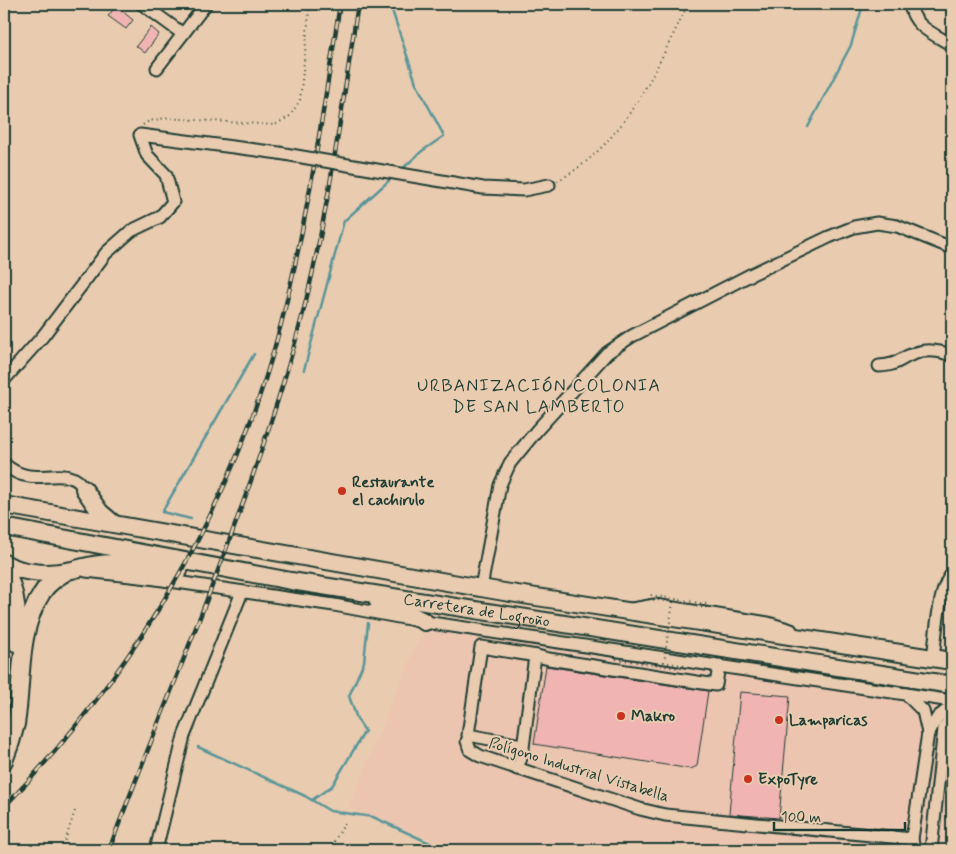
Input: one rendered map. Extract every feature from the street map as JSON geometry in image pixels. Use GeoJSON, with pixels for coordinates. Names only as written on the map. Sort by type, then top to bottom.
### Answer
{"type":"FeatureCollection","features":[{"type":"Feature","properties":{"kind":"highway"},"geometry":{"type":"LineString","coordinates":[[4,494],[51,506],[65,515],[80,499],[84,488]]}},
{"type":"Feature","properties":{"kind":"highway"},"geometry":{"type":"LineString","coordinates":[[84,488],[100,512],[115,524]]}},
{"type":"Feature","properties":{"kind":"highway","name":"Carretera de Logroño"},"geometry":{"type":"LineString","coordinates":[[4,505],[481,588],[952,661]]}},
{"type":"Feature","properties":{"kind":"highway","name":"Carretera de Logroño"},"geometry":{"type":"LineString","coordinates":[[4,527],[284,579],[952,685]]}},
{"type":"Feature","properties":{"kind":"highway"},"geometry":{"type":"LineString","coordinates":[[4,563],[18,569],[42,572],[71,570]]}},
{"type":"Feature","properties":{"kind":"highway"},"geometry":{"type":"LineString","coordinates":[[4,761],[11,744],[16,723],[23,654],[30,620],[42,593],[51,582],[71,570],[89,564],[139,564],[227,578],[284,579],[391,605],[424,622]]}},
{"type":"Feature","properties":{"kind":"highway"},"geometry":{"type":"LineString","coordinates":[[4,569],[14,590],[18,621],[11,697],[4,737]]}},
{"type":"Feature","properties":{"kind":"street"},"geometry":{"type":"LineString","coordinates":[[142,4],[183,34]]}},
{"type":"Feature","properties":{"kind":"street"},"geometry":{"type":"LineString","coordinates":[[157,68],[206,4]]}},
{"type":"Feature","properties":{"kind":"street"},"geometry":{"type":"LineString","coordinates":[[910,4],[913,18],[921,27],[952,45]]}},
{"type":"Feature","properties":{"kind":"street"},"geometry":{"type":"LineString","coordinates":[[4,380],[43,336],[106,253],[131,231],[160,217],[173,202],[166,175],[147,155],[140,135],[279,153],[483,188],[524,190],[549,185]]}},
{"type":"Feature","properties":{"kind":"street"},"geometry":{"type":"LineString","coordinates":[[481,588],[500,485],[510,464],[537,430],[607,353],[632,336],[761,270],[854,227],[877,223],[897,226],[952,248]]}},
{"type":"Feature","properties":{"kind":"street"},"geometry":{"type":"LineString","coordinates":[[879,366],[892,366],[917,352],[932,352],[952,356]]}},
{"type":"Feature","properties":{"kind":"street"},"geometry":{"type":"LineString","coordinates":[[4,464],[14,471],[28,476],[67,476],[74,478],[84,488]]}},
{"type":"Feature","properties":{"kind":"street"},"geometry":{"type":"LineString","coordinates":[[71,570],[113,573],[334,605],[424,622],[952,701]]}},
{"type":"Feature","properties":{"kind":"street"},"geometry":{"type":"LineString","coordinates":[[933,658],[942,593],[947,579],[952,574]]}},
{"type":"Feature","properties":{"kind":"street"},"geometry":{"type":"LineString","coordinates":[[156,850],[184,736],[242,592]]}},
{"type":"Feature","properties":{"kind":"street"},"geometry":{"type":"LineString","coordinates":[[517,769],[522,755],[536,656],[541,639]]}},
{"type":"Feature","properties":{"kind":"street"},"geometry":{"type":"LineString","coordinates":[[522,745],[468,735],[481,647],[536,656],[548,660],[716,685],[719,665]]}},
{"type":"Feature","properties":{"kind":"street"},"geometry":{"type":"LineString","coordinates":[[906,694],[923,711],[928,733]]}},
{"type":"Feature","properties":{"kind":"street"},"geometry":{"type":"LineString","coordinates":[[928,733],[938,717],[952,706]]}},
{"type":"Feature","properties":{"kind":"street"},"geometry":{"type":"LineString","coordinates":[[931,850],[944,728],[952,718]]}},
{"type":"Feature","properties":{"kind":"street","name":"Polígono Industrial Vistabella"},"geometry":{"type":"LineString","coordinates":[[467,741],[468,747],[476,755],[665,816],[913,845],[928,733]]}},
{"type":"Feature","properties":{"kind":"path"},"geometry":{"type":"LineString","coordinates":[[140,135],[141,127],[149,121],[166,118],[274,125],[290,116],[300,100],[310,4]]}},
{"type":"Feature","properties":{"kind":"path"},"geometry":{"type":"LineString","coordinates":[[549,185],[571,174],[588,162],[613,135],[646,88],[688,4]]}},
{"type":"Feature","properties":{"kind":"path"},"geometry":{"type":"LineString","coordinates":[[616,659],[685,669],[686,666],[664,662],[673,602],[649,599],[650,595],[707,604],[706,608],[693,606]]}},
{"type":"Feature","properties":{"kind":"path"},"geometry":{"type":"LineString","coordinates":[[62,850],[75,811]]}},
{"type":"Feature","properties":{"kind":"path"},"geometry":{"type":"LineString","coordinates":[[329,850],[344,823]]}},
{"type":"Feature","properties":{"kind":"shaded area"},"geometry":{"type":"Polygon","coordinates":[[[424,626],[952,708],[952,850],[459,850],[348,808],[424,626]]]}},
{"type":"Feature","properties":{"kind":"building"},"geometry":{"type":"Polygon","coordinates":[[[116,6],[133,20],[126,29],[108,16],[116,6]]]}},
{"type":"Feature","properties":{"kind":"building"},"geometry":{"type":"Polygon","coordinates":[[[151,27],[159,34],[145,53],[136,46],[151,27]]]}},
{"type":"Feature","properties":{"kind":"building","name":"Makro"},"geometry":{"type":"Polygon","coordinates":[[[546,666],[708,691],[697,766],[691,769],[534,744],[546,666]]]}},
{"type":"Feature","properties":{"kind":"building","name":"ExpoTyre"},"geometry":{"type":"Polygon","coordinates":[[[740,692],[790,696],[779,818],[729,814],[740,692]]]}},
{"type":"Feature","properties":{"kind":"waterway"},"geometry":{"type":"LineString","coordinates":[[390,4],[416,83],[444,136],[422,151],[401,170]]}},
{"type":"Feature","properties":{"kind":"waterway"},"geometry":{"type":"LineString","coordinates":[[808,127],[851,45],[862,8],[860,4]]}},
{"type":"Feature","properties":{"kind":"waterway"},"geometry":{"type":"LineString","coordinates":[[304,370],[344,221],[393,177]]}},
{"type":"Feature","properties":{"kind":"waterway"},"geometry":{"type":"LineString","coordinates":[[191,519],[162,512],[254,354]]}},
{"type":"Feature","properties":{"kind":"waterway"},"geometry":{"type":"LineString","coordinates":[[312,800],[332,786],[365,731],[357,719],[349,696],[364,662],[368,623]]}},
{"type":"Feature","properties":{"kind":"waterway"},"geometry":{"type":"LineString","coordinates":[[198,747],[305,796],[330,811],[373,817],[445,850]]}},
{"type":"Feature","properties":{"kind":"railway"},"geometry":{"type":"LineString","coordinates":[[4,807],[96,701],[136,644],[174,584],[207,522],[236,458],[261,392],[291,284],[314,165],[340,4]]}},
{"type":"Feature","properties":{"kind":"railway"},"geometry":{"type":"LineString","coordinates":[[109,850],[234,528],[257,463],[298,332],[325,210],[358,4]]}},
{"type":"Feature","properties":{"kind":"place","name":"Restaurante el cachirulo"},"geometry":{"type":"Point","coordinates":[342,491]}},
{"type":"Feature","properties":{"kind":"place","name":"Makro"},"geometry":{"type":"Point","coordinates":[621,716]}},
{"type":"Feature","properties":{"kind":"place","name":"Lamparicas"},"geometry":{"type":"Point","coordinates":[779,720]}},
{"type":"Feature","properties":{"kind":"place","name":"ExpoTyre"},"geometry":{"type":"Point","coordinates":[748,779]}},
{"type":"Feature","properties":{"kind":"district","name":"URBANIZACIÓN COLONIA DE SAN LAMBERTO"},"geometry":{"type":"Point","coordinates":[539,396]}}]}
